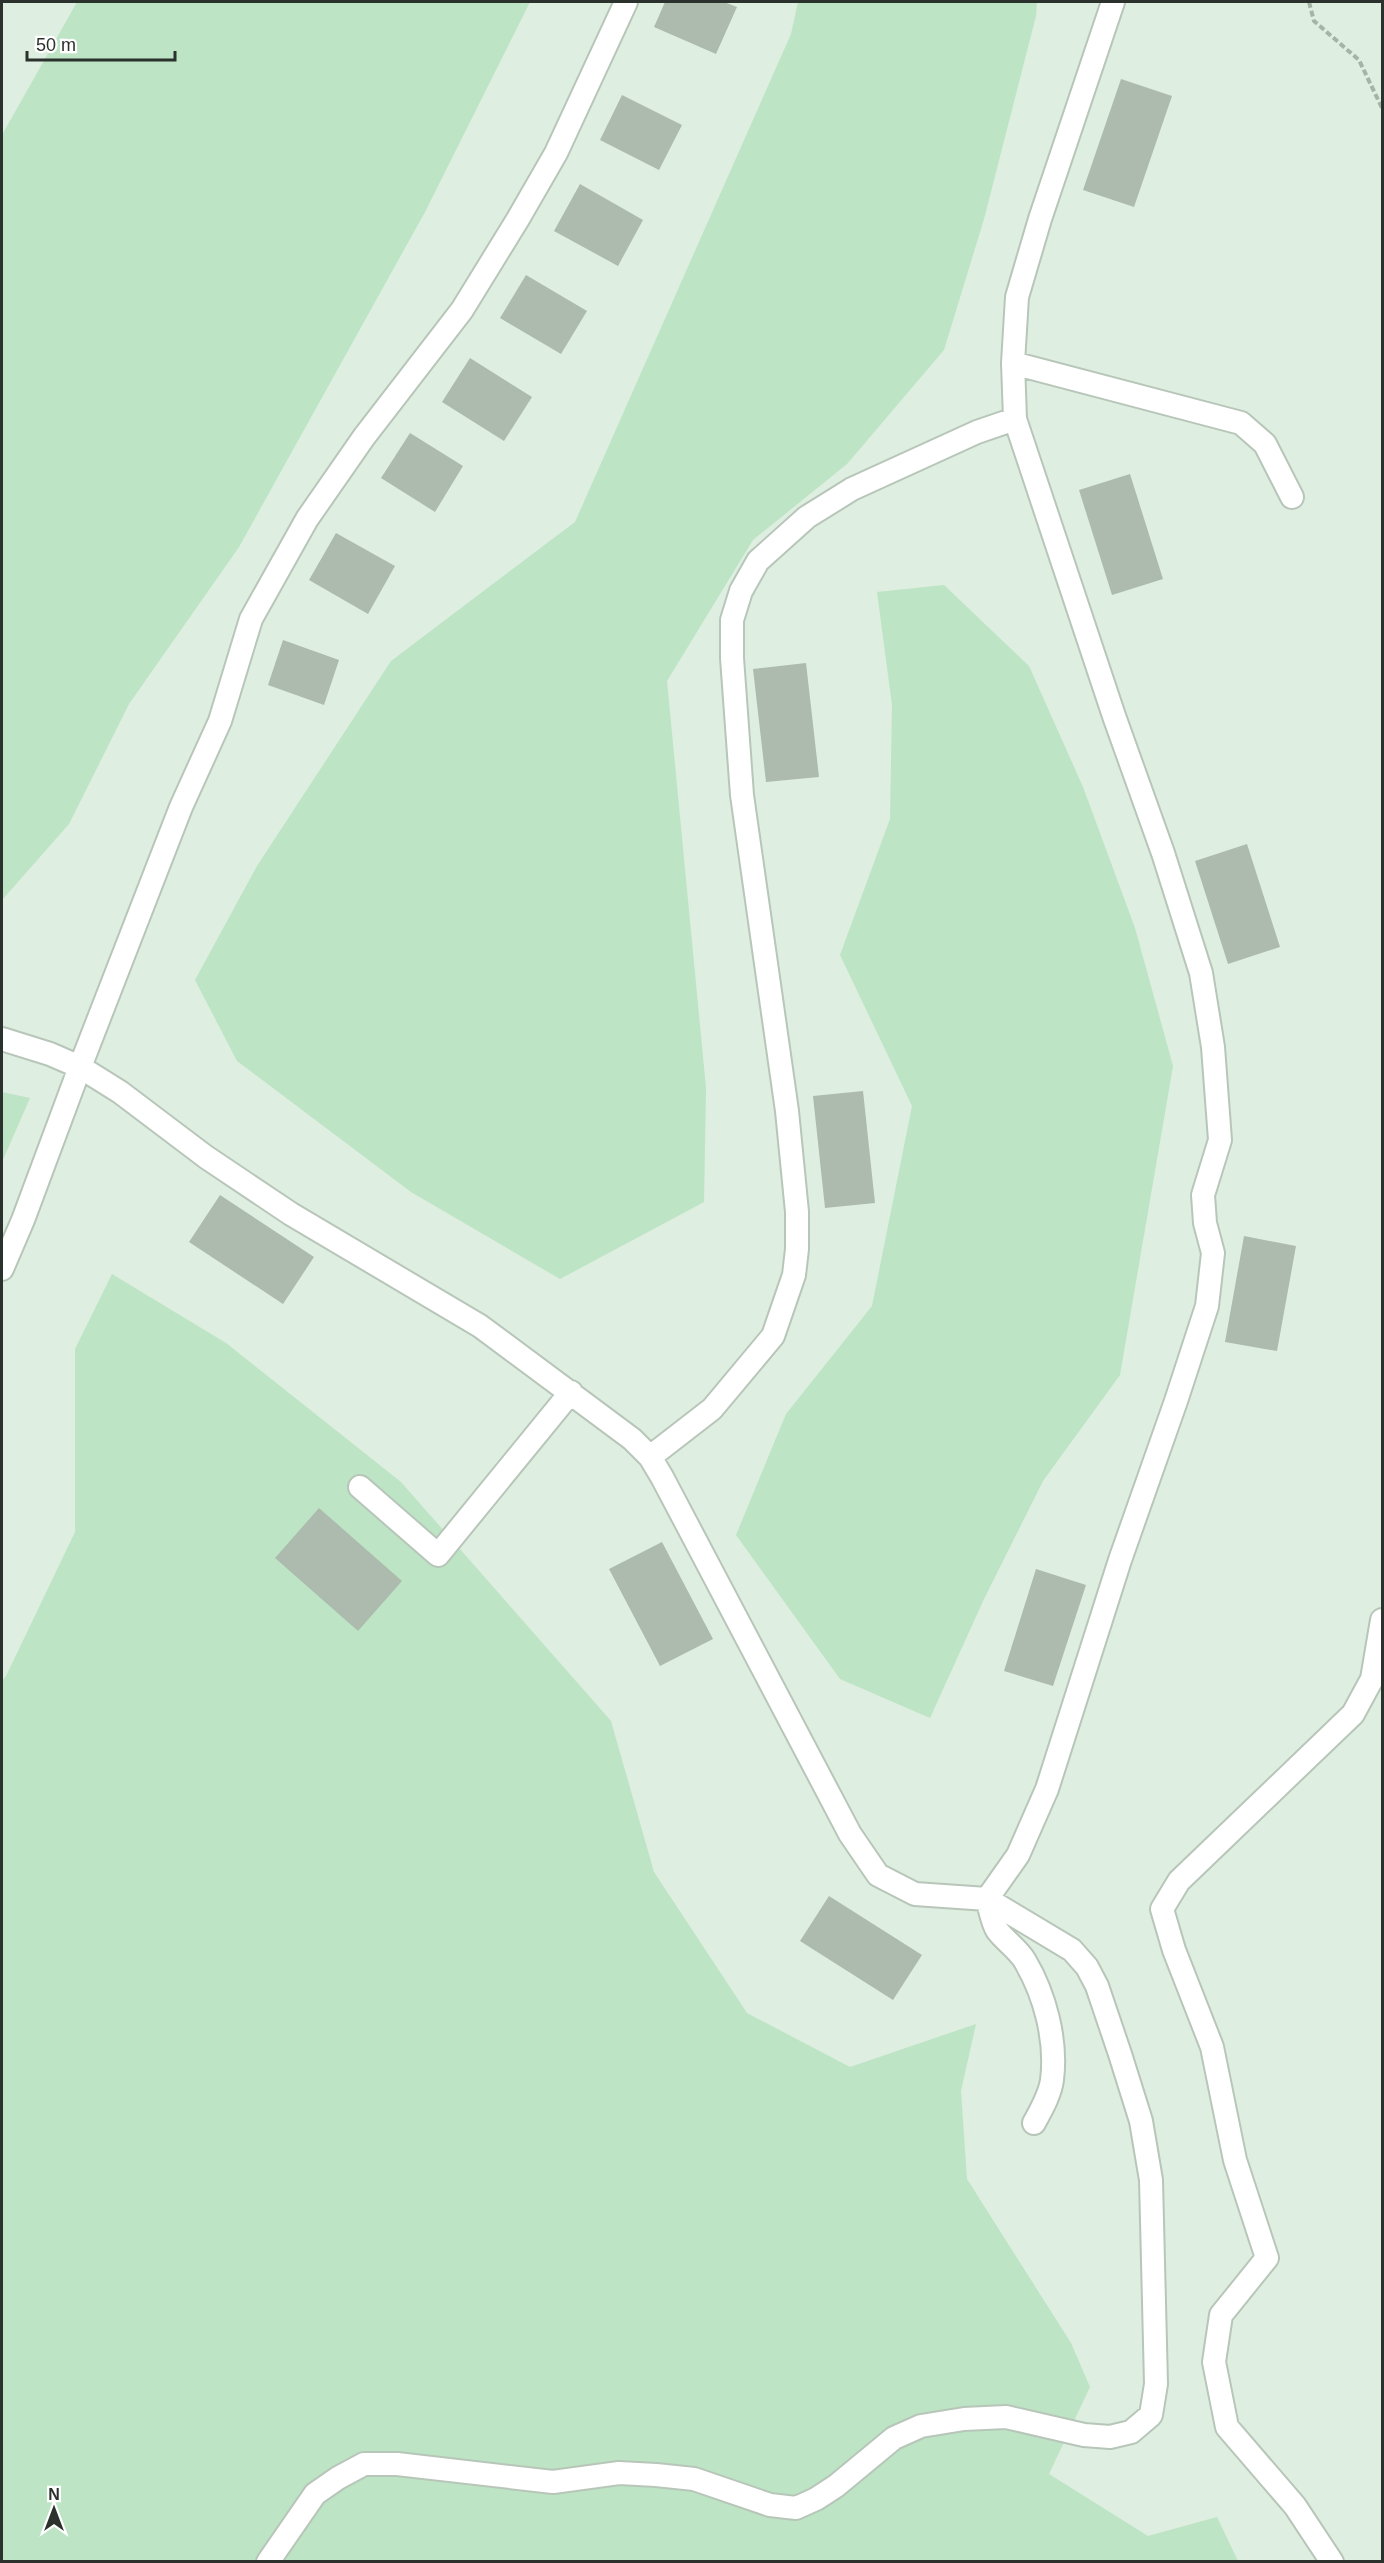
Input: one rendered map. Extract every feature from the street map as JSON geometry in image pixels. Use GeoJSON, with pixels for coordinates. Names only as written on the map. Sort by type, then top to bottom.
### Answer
{"type":"FeatureCollection","features":[{"type":"Feature","properties":{"kind":"street"},"geometry":{"type":"LineString","coordinates":[[2,1269],[23,1220],[181,807],[220,721],[251,619],[307,519],[364,437],[462,310],[518,219],[561,143],[626,2]]}},
{"type":"Feature","properties":{"kind":"street"},"geometry":{"type":"LineString","coordinates":[[987,1899],[1018,1856],[1047,1789],[1120,1560],[1207,1306],[1213,1253],[1205,1223],[1203,1195],[1220,1140],[1214,1047],[1201,973],[1163,853],[1114,716],[1014,419],[1013,363],[1017,297],[1040,219],[1113,2]]}},
{"type":"Feature","properties":{"kind":"street"},"geometry":{"type":"LineString","coordinates":[[1013,363],[1241,423],[1265,444],[1292,498]]}},
{"type":"Feature","properties":{"kind":"street"},"geometry":{"type":"LineString","coordinates":[[650,1457],[712,1409],[773,1336],[792,1283],[797,1249],[797,1212],[788,1111],[742,795],[732,658],[732,620],[741,591],[759,561],[816,512],[852,489],[977,432],[1014,419]]}},
{"type":"Feature","properties":{"kind":"street"},"geometry":{"type":"LineString","coordinates":[[2,1040],[50,1054],[80,1067],[120,1092],[206,1157],[291,1214],[480,1326],[632,1439],[650,1457],[850,1834],[878,1875],[915,1894],[987,1899],[1072,1950],[1087,1967],[1097,1986],[1141,2121],[1150,2180],[1153,2349],[1156,2385],[1151,2415],[1131,2432],[1110,2437],[1084,2435],[1006,2417],[964,2419],[921,2426],[894,2438],[836,2486],[796,2508],[770,2505],[694,2479],[656,2475],[619,2473],[553,2482],[397,2464],[364,2464],[315,2494],[268,2562]]}},
{"type":"Feature","properties":{"kind":"street"},"geometry":{"type":"LineString","coordinates":[[360,1487],[438,1555],[571,1392]]}},
{"type":"Feature","properties":{"kind":"street"},"geometry":{"type":"LineString","coordinates":[[1332,2562],[1295,2506],[1227,2427],[1214,2362],[1221,2315],[1267,2258],[1235,2160],[1212,2047],[1174,1950],[1162,1909],[1179,1881],[1353,1714],[1372,1679],[1383,1620]]}},
{"type":"Feature","properties":{"kind":"street"},"geometry":{"type":"LineString","coordinates":[[987,1899],[996,1928],[1024,1959],[1047,2016],[1053,2050],[1052,2082],[1043,2108],[1034,2123]]}},
{"type":"Feature","properties":{"kind":"path"},"geometry":{"type":"LineString","coordinates":[[1309,2],[1314,21],[1359,60],[1383,108]]}},
{"type":"Feature","properties":{"kind":"green space"},"geometry":{"type":"Polygon","coordinates":[[[77,2],[530,2],[425,212],[239,547],[129,704],[69,824],[2,900],[2,135],[77,2]]]}},
{"type":"Feature","properties":{"kind":"green space"},"geometry":{"type":"Polygon","coordinates":[[[798,2],[1037,2],[1036,16],[984,219],[944,350],[847,464],[753,540],[667,681],[706,1088],[704,1202],[560,1279],[411,1192],[237,1061],[195,980],[257,866],[391,661],[575,522],[791,34],[798,2]]]}},
{"type":"Feature","properties":{"kind":"green space"},"geometry":{"type":"Polygon","coordinates":[[[944,585],[1029,666],[1083,787],[1135,928],[1173,1066],[1120,1375],[1043,1481],[984,1599],[930,1718],[840,1679],[736,1535],[786,1414],[872,1306],[912,1106],[840,955],[890,819],[892,705],[877,592],[944,585]]]}},
{"type":"Feature","properties":{"kind":"green space"},"geometry":{"type":"Polygon","coordinates":[[[2,1092],[30,1098],[2,1162],[2,1092]]]}},
{"type":"Feature","properties":{"kind":"green space"},"geometry":{"type":"Polygon","coordinates":[[[112,1274],[226,1343],[401,1482],[611,1721],[654,1872],[747,2013],[850,2067],[976,2024],[961,2091],[967,2179],[1071,2343],[1090,2387],[1049,2474],[1148,2536],[1217,2517],[1238,2561],[2,2561],[2,1681],[75,1532],[75,1349],[112,1274]]]}},
{"type":"Feature","properties":{"kind":"building"},"geometry":{"type":"Polygon","coordinates":[[[665,2],[724,2],[737,7],[716,54],[654,27],[665,2]]]}},
{"type":"Feature","properties":{"kind":"building"},"geometry":{"type":"Polygon","coordinates":[[[1121,79],[1172,96],[1134,207],[1083,190],[1121,79]]]}},
{"type":"Feature","properties":{"kind":"building"},"geometry":{"type":"Polygon","coordinates":[[[622,95],[682,125],[659,170],[600,140],[622,95]]]}},
{"type":"Feature","properties":{"kind":"building"},"geometry":{"type":"Polygon","coordinates":[[[580,184],[643,220],[618,266],[554,231],[580,184]]]}},
{"type":"Feature","properties":{"kind":"building"},"geometry":{"type":"Polygon","coordinates":[[[526,275],[587,311],[561,354],[500,318],[526,275]]]}},
{"type":"Feature","properties":{"kind":"building"},"geometry":{"type":"Polygon","coordinates":[[[470,358],[532,397],[504,441],[442,402],[470,358]]]}},
{"type":"Feature","properties":{"kind":"building"},"geometry":{"type":"Polygon","coordinates":[[[410,433],[463,466],[435,512],[381,478],[410,433]]]}},
{"type":"Feature","properties":{"kind":"building"},"geometry":{"type":"Polygon","coordinates":[[[1130,474],[1163,579],[1112,595],[1079,490],[1130,474]]]}},
{"type":"Feature","properties":{"kind":"building"},"geometry":{"type":"Polygon","coordinates":[[[336,533],[395,566],[368,614],[309,580],[336,533]]]}},
{"type":"Feature","properties":{"kind":"building"},"geometry":{"type":"Polygon","coordinates":[[[283,640],[339,660],[324,705],[268,685],[283,640]]]}},
{"type":"Feature","properties":{"kind":"building"},"geometry":{"type":"Polygon","coordinates":[[[806,663],[819,777],[766,782],[753,669],[806,663]]]}},
{"type":"Feature","properties":{"kind":"building"},"geometry":{"type":"Polygon","coordinates":[[[1247,844],[1280,947],[1228,964],[1195,861],[1247,844]]]}},
{"type":"Feature","properties":{"kind":"building"},"geometry":{"type":"Polygon","coordinates":[[[863,1091],[875,1203],[825,1208],[813,1096],[863,1091]]]}},
{"type":"Feature","properties":{"kind":"building"},"geometry":{"type":"Polygon","coordinates":[[[220,1195],[314,1257],[283,1304],[189,1242],[220,1195]]]}},
{"type":"Feature","properties":{"kind":"building"},"geometry":{"type":"Polygon","coordinates":[[[1244,1236],[1296,1246],[1277,1351],[1225,1342],[1244,1236]]]}},
{"type":"Feature","properties":{"kind":"building"},"geometry":{"type":"Polygon","coordinates":[[[319,1508],[402,1581],[358,1631],[275,1558],[319,1508]]]}},
{"type":"Feature","properties":{"kind":"building"},"geometry":{"type":"Polygon","coordinates":[[[662,1542],[713,1639],[660,1666],[609,1569],[662,1542]]]}},
{"type":"Feature","properties":{"kind":"building"},"geometry":{"type":"Polygon","coordinates":[[[1036,1569],[1086,1585],[1053,1686],[1004,1671],[1036,1569]]]}},
{"type":"Feature","properties":{"kind":"building"},"geometry":{"type":"Polygon","coordinates":[[[829,1896],[922,1955],[893,2000],[800,1941],[829,1896]]]}}]}
